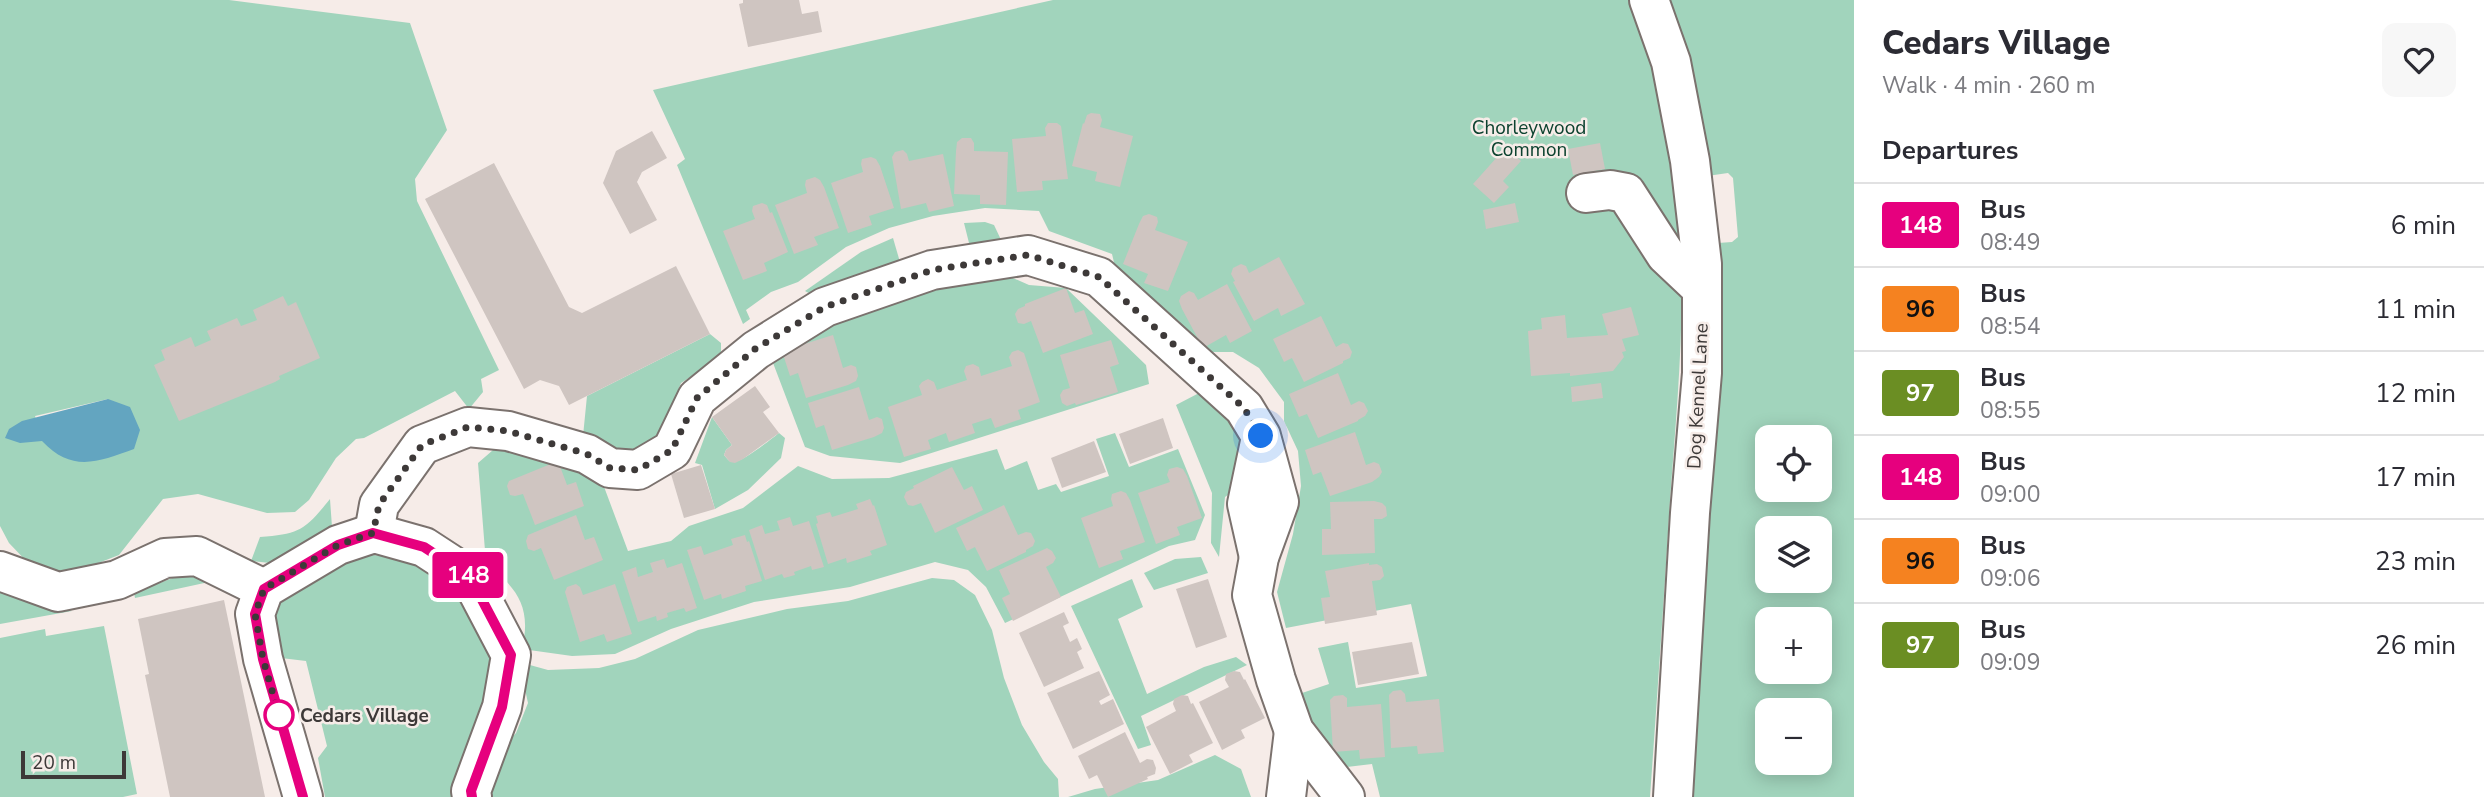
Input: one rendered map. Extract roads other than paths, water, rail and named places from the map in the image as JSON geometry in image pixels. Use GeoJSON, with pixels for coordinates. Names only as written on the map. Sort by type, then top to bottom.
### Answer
{"type":"FeatureCollection","features":[{"type":"Feature","properties":{"kind":"street","name":"Dog Kennel Lane"},"geometry":{"type":"LineString","coordinates":[[1649,0],[1671,62],[1690,161],[1702,264],[1702,373],[1690,513],[1673,797]]}},
{"type":"Feature","properties":{"kind":"street"},"geometry":{"type":"LineString","coordinates":[[1586,193],[1610,190],[1626,193],[1667,255],[1702,288]]}},
{"type":"Feature","properties":{"kind":"street"},"geometry":{"type":"LineString","coordinates":[[373,533],[379,505],[422,445],[468,427],[508,431],[587,454],[610,468],[638,470],[672,450],[697,398],[755,349],[825,307],[932,270],[1028,255],[1099,277],[1244,408],[1261,436],[1247,504],[1259,557],[1252,595],[1276,680],[1294,731],[1345,797]]}},
{"type":"Feature","properties":{"kind":"street"},"geometry":{"type":"LineString","coordinates":[[303,797],[263,659],[255,614],[264,589],[338,545],[373,533],[424,547],[470,577],[511,655],[502,707],[471,791],[472,797]]}},
{"type":"Feature","properties":{"kind":"street"},"geometry":{"type":"LineString","coordinates":[[0,571],[58,592],[117,580],[165,558],[197,556],[264,589]]}},
{"type":"Feature","properties":{"kind":"street"},"geometry":{"type":"LineString","coordinates":[[1286,797],[1294,731]]}},
{"type":"Feature","properties":{"kind":"water"},"geometry":{"type":"Polygon","coordinates":[[[108,399],[130,407],[140,430],[134,449],[109,458],[86,462],[64,458],[42,441],[20,443],[5,438],[9,429],[22,421],[108,399]]]}},
{"type":"Feature","properties":{"kind":"place","name":"Cedars Village"},"geometry":{"type":"Point","coordinates":[279,715]}},
{"type":"Feature","properties":{"kind":"park label","name":"Chorleywood Common"},"geometry":{"type":"Point","coordinates":[1529,138]}}]}
